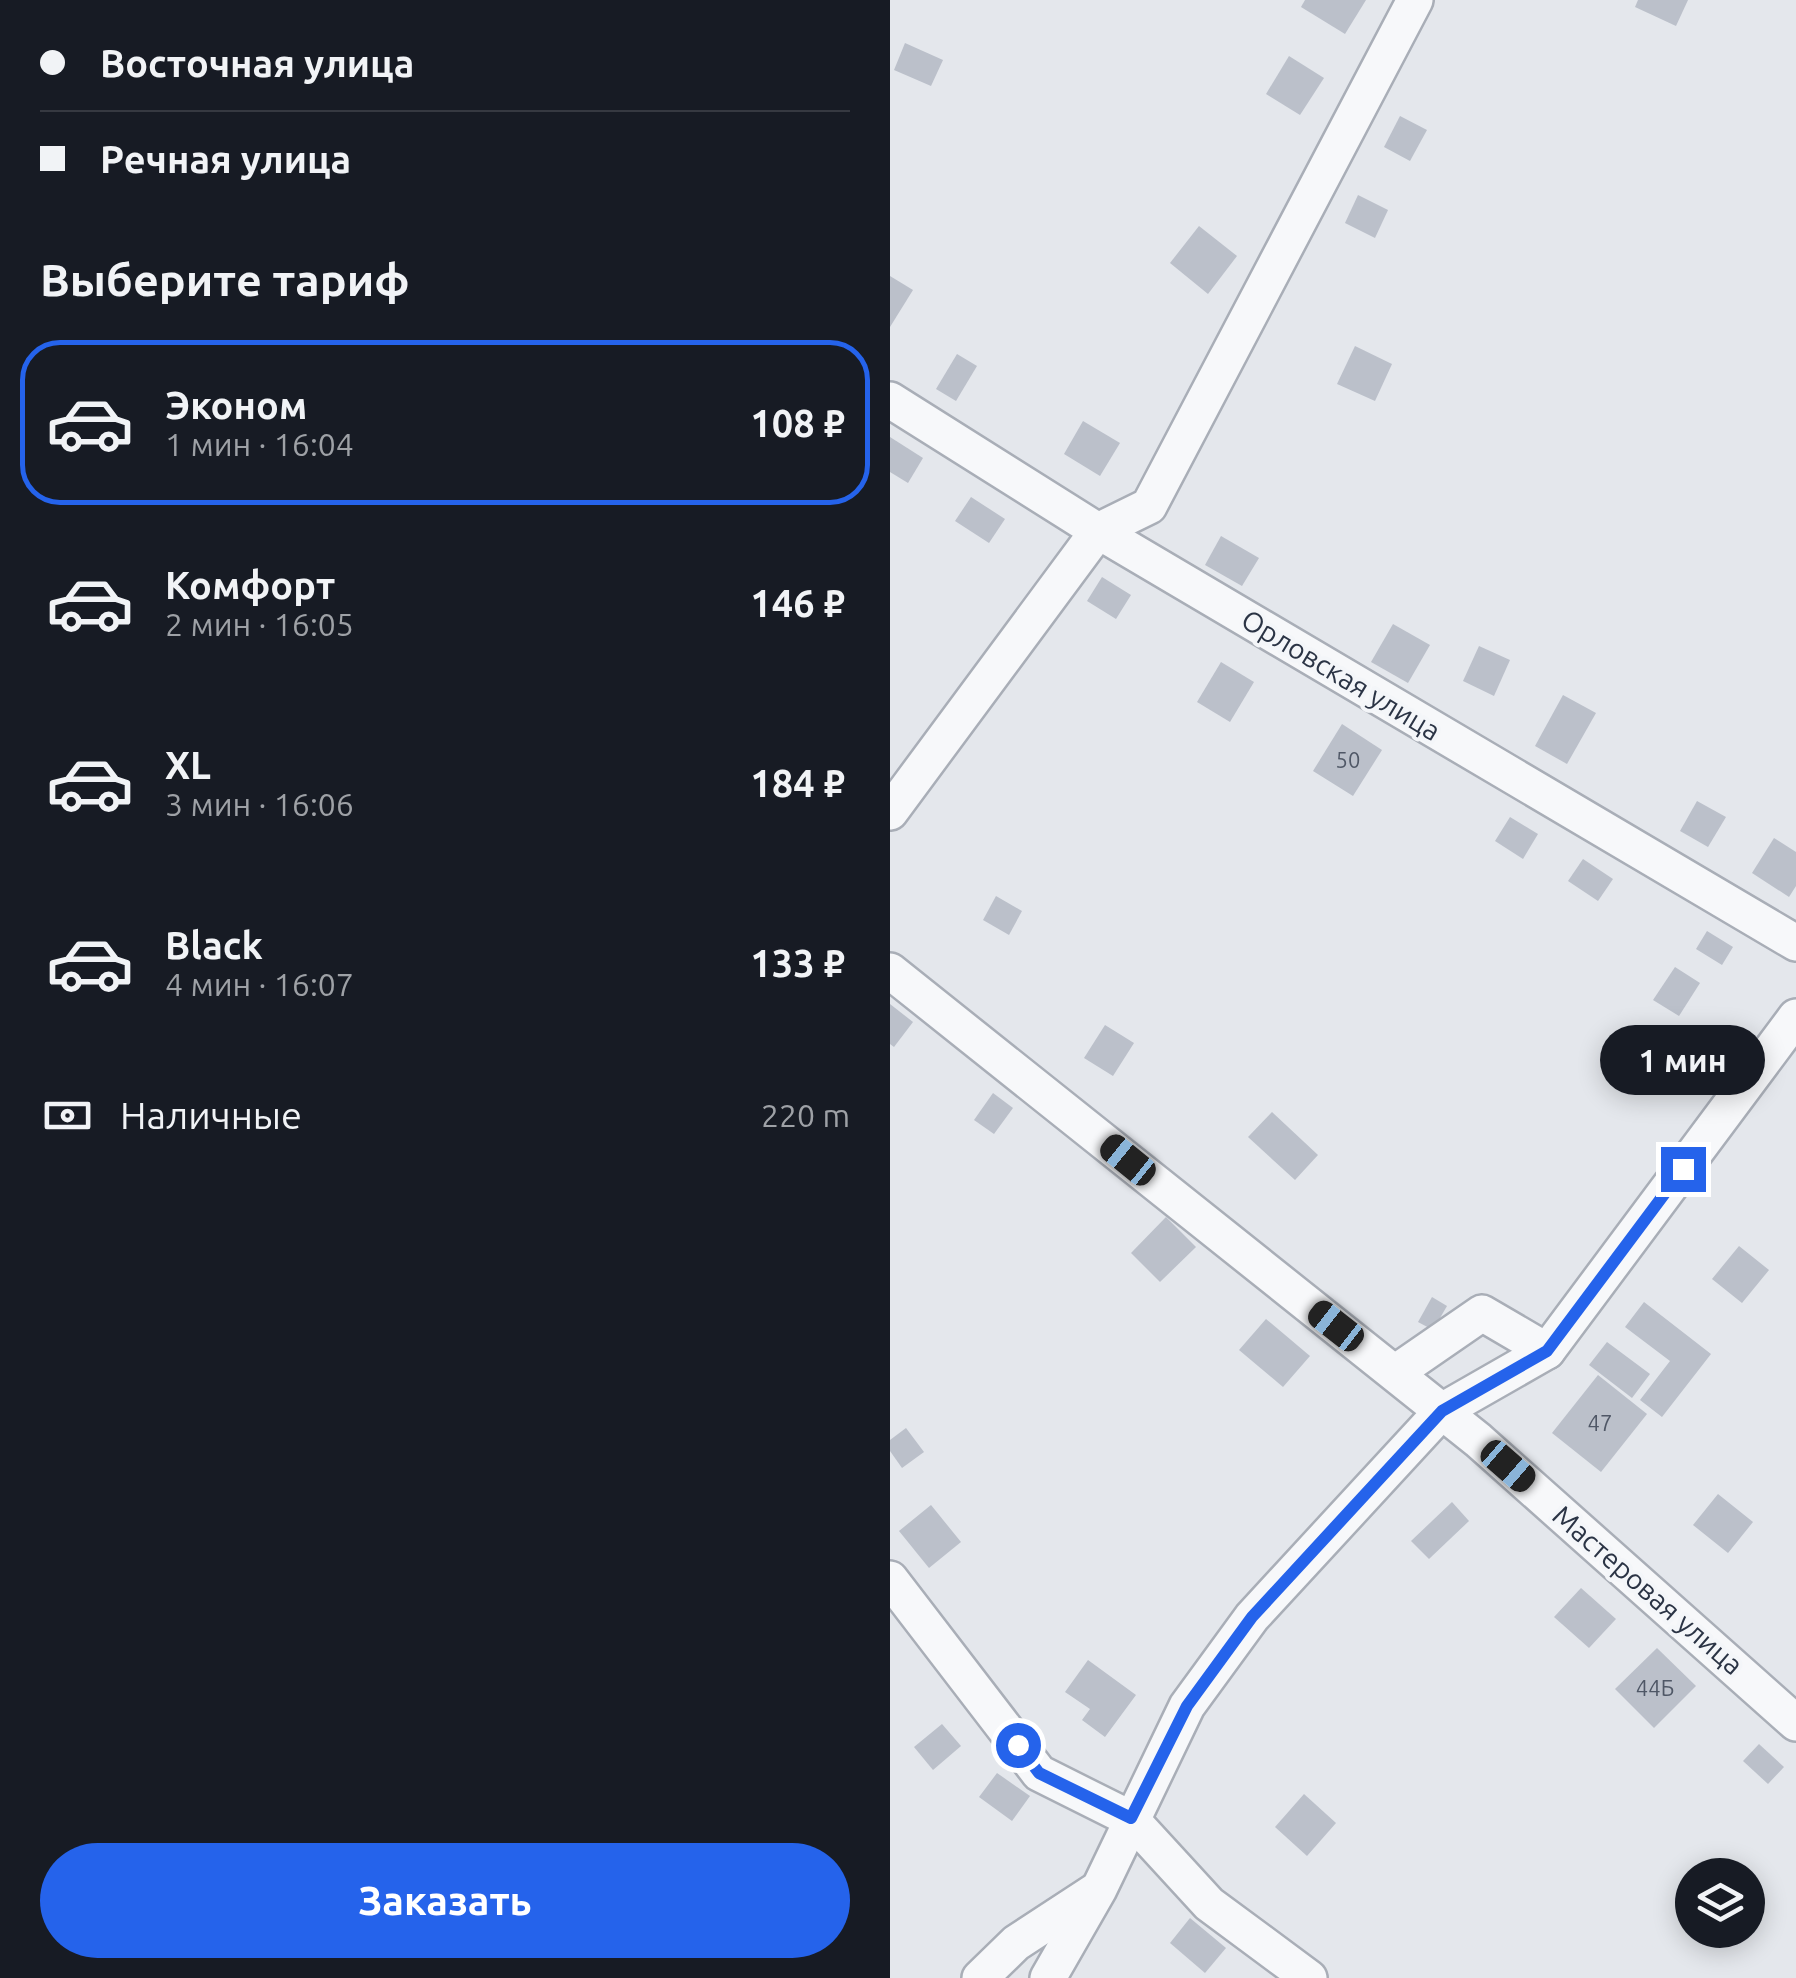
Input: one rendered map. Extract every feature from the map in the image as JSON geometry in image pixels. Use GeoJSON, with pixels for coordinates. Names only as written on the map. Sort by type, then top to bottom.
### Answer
{"type":"FeatureCollection","features":[{"type":"Feature","properties":{"kind":"street"},"geometry":{"type":"LineString","coordinates":[[890,812],[1098,532],[1150,506],[1414,0]]}},
{"type":"Feature","properties":{"kind":"street","name":"Орловская улица"},"geometry":{"type":"LineString","coordinates":[[890,400],[1098,532],[1796,944]]}},
{"type":"Feature","properties":{"kind":"street","name":"Мастеровая улица"},"geometry":{"type":"LineString","coordinates":[[890,971],[1442,1411],[1796,1723]]}},
{"type":"Feature","properties":{"kind":"street"},"geometry":{"type":"LineString","coordinates":[[1048,1978],[1098,1889],[1187,1706],[1252,1617],[1442,1411],[1547,1351],[1796,1017]]}},
{"type":"Feature","properties":{"kind":"street"},"geometry":{"type":"LineString","coordinates":[[1395,1373],[1482,1313],[1547,1351]]}},
{"type":"Feature","properties":{"kind":"street"},"geometry":{"type":"LineString","coordinates":[[890,1579],[1039,1773],[1131,1818],[1209,1904],[1308,1978]]}},
{"type":"Feature","properties":{"kind":"street"},"geometry":{"type":"LineString","coordinates":[[980,1978],[1016,1943],[1098,1889]]}},
{"type":"Feature","properties":{"kind":"building"},"geometry":{"type":"Polygon","coordinates":[[[1305,0],[1366,0],[1345,34],[1301,7],[1305,0]]]}},
{"type":"Feature","properties":{"kind":"building"},"geometry":{"type":"Polygon","coordinates":[[[1638,0],[1688,0],[1676,26],[1635,7],[1638,0]]]}},
{"type":"Feature","properties":{"kind":"building"},"geometry":{"type":"Polygon","coordinates":[[[905,43],[943,60],[931,86],[894,70],[905,43]]]}},
{"type":"Feature","properties":{"kind":"building"},"geometry":{"type":"Polygon","coordinates":[[[1289,56],[1324,78],[1300,115],[1266,94],[1289,56]]]}},
{"type":"Feature","properties":{"kind":"building"},"geometry":{"type":"Polygon","coordinates":[[[1400,116],[1427,130],[1410,161],[1384,147],[1400,116]]]}},
{"type":"Feature","properties":{"kind":"building"},"geometry":{"type":"Polygon","coordinates":[[[1358,195],[1388,210],[1375,238],[1345,223],[1358,195]]]}},
{"type":"Feature","properties":{"kind":"building"},"geometry":{"type":"Polygon","coordinates":[[[1199,226],[1237,256],[1208,294],[1170,263],[1199,226]]]}},
{"type":"Feature","properties":{"kind":"building"},"geometry":{"type":"Polygon","coordinates":[[[890,276],[913,290],[890,327],[890,276]]]}},
{"type":"Feature","properties":{"kind":"building"},"geometry":{"type":"Polygon","coordinates":[[[1355,346],[1392,364],[1375,401],[1337,384],[1355,346]]]}},
{"type":"Feature","properties":{"kind":"building"},"geometry":{"type":"Polygon","coordinates":[[[957,354],[977,366],[956,401],[936,389],[957,354]]]}},
{"type":"Feature","properties":{"kind":"building"},"geometry":{"type":"Polygon","coordinates":[[[1083,421],[1120,443],[1100,476],[1064,454],[1083,421]]]}},
{"type":"Feature","properties":{"kind":"building"},"geometry":{"type":"Polygon","coordinates":[[[890,437],[923,458],[908,483],[890,472],[890,437]]]}},
{"type":"Feature","properties":{"kind":"building"},"geometry":{"type":"Polygon","coordinates":[[[971,497],[1005,519],[989,543],[955,521],[971,497]]]}},
{"type":"Feature","properties":{"kind":"building"},"geometry":{"type":"Polygon","coordinates":[[[1221,536],[1259,558],[1242,586],[1205,565],[1221,536]]]}},
{"type":"Feature","properties":{"kind":"building"},"geometry":{"type":"Polygon","coordinates":[[[1102,577],[1131,595],[1116,619],[1087,601],[1102,577]]]}},
{"type":"Feature","properties":{"kind":"building"},"geometry":{"type":"Polygon","coordinates":[[[1393,624],[1430,645],[1408,683],[1371,662],[1393,624]]]}},
{"type":"Feature","properties":{"kind":"building"},"geometry":{"type":"Polygon","coordinates":[[[1479,646],[1510,660],[1494,696],[1463,681],[1479,646]]]}},
{"type":"Feature","properties":{"kind":"building"},"geometry":{"type":"Polygon","coordinates":[[[1221,662],[1254,682],[1230,722],[1197,702],[1221,662]]]}},
{"type":"Feature","properties":{"kind":"building"},"geometry":{"type":"Polygon","coordinates":[[[1563,695],[1596,713],[1567,764],[1535,746],[1563,695]]]}},
{"type":"Feature","properties":{"kind":"building"},"geometry":{"type":"Polygon","coordinates":[[[1342,724],[1382,750],[1353,796],[1313,771],[1342,724]]]}},
{"type":"Feature","properties":{"kind":"building"},"geometry":{"type":"Polygon","coordinates":[[[1697,801],[1726,817],[1708,847],[1680,831],[1697,801]]]}},
{"type":"Feature","properties":{"kind":"building"},"geometry":{"type":"Polygon","coordinates":[[[1510,817],[1538,834],[1523,859],[1495,841],[1510,817]]]}},
{"type":"Feature","properties":{"kind":"building"},"geometry":{"type":"Polygon","coordinates":[[[1774,838],[1796,852],[1796,886],[1789,897],[1752,873],[1774,838]]]}},
{"type":"Feature","properties":{"kind":"building"},"geometry":{"type":"Polygon","coordinates":[[[1583,859],[1613,879],[1598,901],[1568,881],[1583,859]]]}},
{"type":"Feature","properties":{"kind":"building"},"geometry":{"type":"Polygon","coordinates":[[[996,896],[1022,911],[1009,935],[983,920],[996,896]]]}},
{"type":"Feature","properties":{"kind":"building"},"geometry":{"type":"Polygon","coordinates":[[[1707,931],[1733,947],[1722,965],[1696,949],[1707,931]]]}},
{"type":"Feature","properties":{"kind":"building"},"geometry":{"type":"Polygon","coordinates":[[[1675,967],[1700,983],[1679,1016],[1653,1000],[1675,967]]]}},
{"type":"Feature","properties":{"kind":"building"},"geometry":{"type":"Polygon","coordinates":[[[890,1004],[913,1022],[894,1047],[890,1044],[890,1004]]]}},
{"type":"Feature","properties":{"kind":"building"},"geometry":{"type":"Polygon","coordinates":[[[1105,1025],[1134,1043],[1113,1076],[1084,1058],[1105,1025]]]}},
{"type":"Feature","properties":{"kind":"building"},"geometry":{"type":"Polygon","coordinates":[[[993,1093],[1013,1108],[994,1134],[974,1120],[993,1093]]]}},
{"type":"Feature","properties":{"kind":"building"},"geometry":{"type":"Polygon","coordinates":[[[1272,1112],[1318,1155],[1295,1180],[1248,1137],[1272,1112]]]}},
{"type":"Feature","properties":{"kind":"building"},"geometry":{"type":"Polygon","coordinates":[[[1166,1217],[1196,1247],[1160,1282],[1131,1253],[1166,1217]]]}},
{"type":"Feature","properties":{"kind":"building"},"geometry":{"type":"Polygon","coordinates":[[[1739,1246],[1769,1270],[1742,1303],[1712,1279],[1739,1246]]]}},
{"type":"Feature","properties":{"kind":"building"},"geometry":{"type":"Polygon","coordinates":[[[1432,1297],[1447,1306],[1433,1330],[1418,1322],[1432,1297]]]}},
{"type":"Feature","properties":{"kind":"building"},"geometry":{"type":"Polygon","coordinates":[[[1644,1302],[1711,1354],[1662,1417],[1640,1400],[1670,1361],[1625,1327],[1644,1302]]]}},
{"type":"Feature","properties":{"kind":"building"},"geometry":{"type":"Polygon","coordinates":[[[1266,1319],[1310,1356],[1283,1387],[1239,1350],[1266,1319]]]}},
{"type":"Feature","properties":{"kind":"building"},"geometry":{"type":"Polygon","coordinates":[[[1607,1342],[1650,1374],[1632,1398],[1589,1365],[1607,1342]]]}},
{"type":"Feature","properties":{"kind":"building"},"geometry":{"type":"Polygon","coordinates":[[[1598,1375],[1647,1414],[1601,1472],[1552,1433],[1598,1375]]]}},
{"type":"Feature","properties":{"kind":"building"},"geometry":{"type":"Polygon","coordinates":[[[906,1428],[924,1452],[902,1468],[890,1451],[890,1440],[906,1428]]]}},
{"type":"Feature","properties":{"kind":"building"},"geometry":{"type":"Polygon","coordinates":[[[1718,1494],[1753,1522],[1728,1553],[1693,1525],[1718,1494]]]}},
{"type":"Feature","properties":{"kind":"building"},"geometry":{"type":"Polygon","coordinates":[[[1452,1502],[1469,1521],[1429,1559],[1411,1541],[1452,1502]]]}},
{"type":"Feature","properties":{"kind":"building"},"geometry":{"type":"Polygon","coordinates":[[[931,1505],[961,1542],[929,1568],[899,1531],[931,1505]]]}},
{"type":"Feature","properties":{"kind":"building"},"geometry":{"type":"Polygon","coordinates":[[[1581,1588],[1616,1619],[1589,1648],[1554,1617],[1581,1588]]]}},
{"type":"Feature","properties":{"kind":"building"},"geometry":{"type":"Polygon","coordinates":[[[1657,1648],[1696,1686],[1654,1728],[1615,1689],[1657,1648]]]}},
{"type":"Feature","properties":{"kind":"building"},"geometry":{"type":"Polygon","coordinates":[[[1088,1660],[1136,1695],[1105,1737],[1082,1720],[1090,1709],[1065,1692],[1088,1660]]]}},
{"type":"Feature","properties":{"kind":"building"},"geometry":{"type":"Polygon","coordinates":[[[942,1724],[961,1746],[933,1770],[914,1747],[942,1724]]]}},
{"type":"Feature","properties":{"kind":"building"},"geometry":{"type":"Polygon","coordinates":[[[1759,1744],[1784,1767],[1768,1784],[1743,1761],[1759,1744]]]}},
{"type":"Feature","properties":{"kind":"building"},"geometry":{"type":"Polygon","coordinates":[[[997,1773],[1030,1796],[1012,1821],[979,1797],[997,1773]]]}},
{"type":"Feature","properties":{"kind":"building"},"geometry":{"type":"Polygon","coordinates":[[[1304,1794],[1336,1823],[1307,1856],[1275,1827],[1304,1794]]]}},
{"type":"Feature","properties":{"kind":"building"},"geometry":{"type":"Polygon","coordinates":[[[1190,1918],[1226,1948],[1205,1973],[1170,1943],[1190,1918]]]}},
{"type":"Feature","properties":{"kind":"route"},"geometry":{"type":"LineString","coordinates":[[1018,1745],[1039,1773],[1131,1818],[1187,1706],[1252,1617],[1442,1411],[1547,1351],[1683,1169]]}}]}
